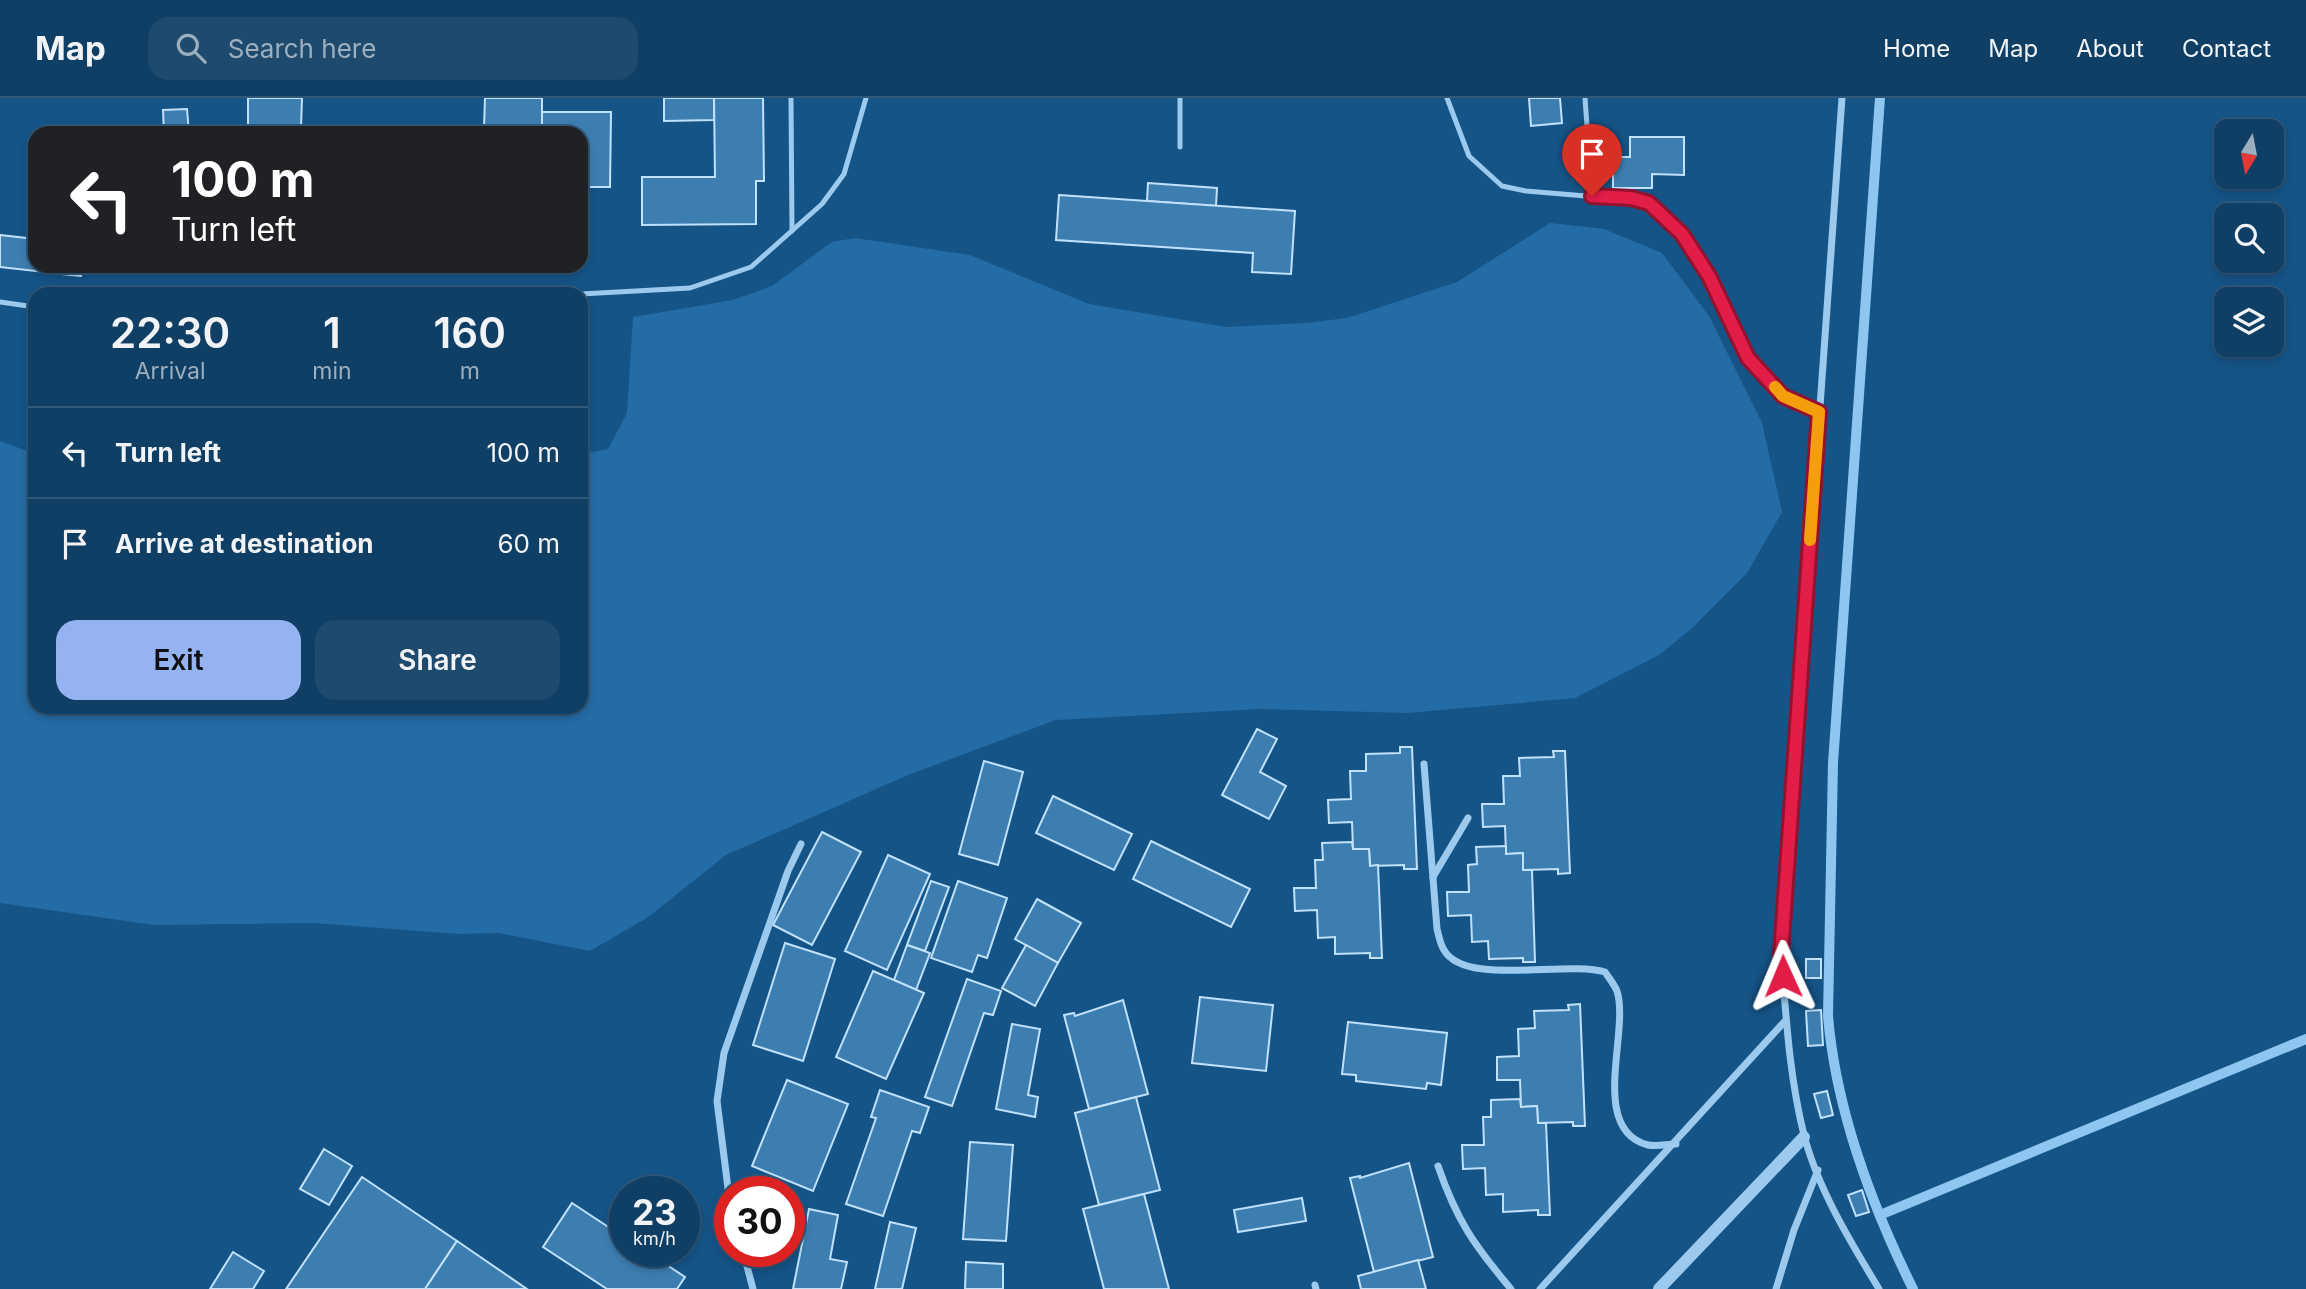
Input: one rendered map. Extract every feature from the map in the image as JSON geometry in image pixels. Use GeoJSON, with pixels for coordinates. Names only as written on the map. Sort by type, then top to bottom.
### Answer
{"type":"FeatureCollection","features":[{"type":"Feature","properties":{"kind":"street"},"geometry":{"type":"LineString","coordinates":[[1842,98],[1781,954],[1789,1059],[1804,1137],[1839,1221],[1879,1289]]}},
{"type":"Feature","properties":{"kind":"street"},"geometry":{"type":"LineString","coordinates":[[1610,198],[1631,198],[1649,203],[1682,234],[1709,276],[1748,358],[1783,396],[1819,412]]}},
{"type":"Feature","properties":{"kind":"street"},"geometry":{"type":"LineString","coordinates":[[1423,764],[1437,929],[1444,951],[1459,964],[1499,971],[1578,967],[1605,972],[1616,989],[1619,1005],[1615,1093],[1618,1118],[1629,1135],[1649,1145],[1676,1144]]}},
{"type":"Feature","properties":{"kind":"street"},"geometry":{"type":"LineString","coordinates":[[1433,877],[1468,818]]}},
{"type":"Feature","properties":{"kind":"street"},"geometry":{"type":"LineString","coordinates":[[727,1176],[717,1101],[724,1053],[788,871],[801,844]]}},
{"type":"Feature","properties":{"kind":"street"},"geometry":{"type":"LineString","coordinates":[[1540,1289],[1676,1144],[1786,1020]]}},
{"type":"Feature","properties":{"kind":"street"},"geometry":{"type":"LineString","coordinates":[[1659,1289],[1804,1137]]}},
{"type":"Feature","properties":{"kind":"street"},"geometry":{"type":"LineString","coordinates":[[1438,1166],[1454,1212],[1478,1250],[1511,1289]]}},
{"type":"Feature","properties":{"kind":"street"},"geometry":{"type":"LineString","coordinates":[[1776,1289],[1794,1230],[1818,1170]]}},
{"type":"Feature","properties":{"kind":"street"},"geometry":{"type":"LineString","coordinates":[[747,1267],[753,1289]]}},
{"type":"Feature","properties":{"kind":"lane"},"geometry":{"type":"LineString","coordinates":[[791,98],[792,231]]}},
{"type":"Feature","properties":{"kind":"lane"},"geometry":{"type":"LineString","coordinates":[[588,294],[690,288],[751,267],[822,204],[844,174],[866,98]]}},
{"type":"Feature","properties":{"kind":"lane"},"geometry":{"type":"LineString","coordinates":[[1180,98],[1180,147]]}},
{"type":"Feature","properties":{"kind":"lane"},"geometry":{"type":"LineString","coordinates":[[1447,98],[1469,156],[1502,186],[1526,191],[1610,198]]}},
{"type":"Feature","properties":{"kind":"lane"},"geometry":{"type":"LineString","coordinates":[[1585,98],[1592,196]]}},
{"type":"Feature","properties":{"kind":"lane"},"geometry":{"type":"LineString","coordinates":[[0,302],[28,306]]}},
{"type":"Feature","properties":{"kind":"shaded area"},"geometry":{"type":"Polygon","coordinates":[[[1550,223],[1604,229],[1662,253],[1709,316],[1762,423],[1782,512],[1747,573],[1691,629],[1659,655],[1575,698],[1408,713],[1260,709],[1056,720],[908,775],[726,855],[647,918],[590,951],[499,933],[458,934],[314,923],[154,925],[0,903],[0,441],[28,451],[28,714],[588,714],[588,453],[608,449],[627,413],[633,317],[733,300],[772,286],[832,242],[855,238],[970,255],[1089,304],[1226,327],[1347,318],[1457,282],[1550,223]]]}},
{"type":"Feature","properties":{"kind":"building"},"geometry":{"type":"Polygon","coordinates":[[[248,98],[302,98],[301,126],[248,126],[248,98]]]}},
{"type":"Feature","properties":{"kind":"building"},"geometry":{"type":"Polygon","coordinates":[[[485,98],[542,98],[542,126],[484,126],[485,98]]]}},
{"type":"Feature","properties":{"kind":"building"},"geometry":{"type":"Polygon","coordinates":[[[664,98],[714,98],[714,120],[664,121],[664,98]]]}},
{"type":"Feature","properties":{"kind":"building"},"geometry":{"type":"Polygon","coordinates":[[[714,98],[763,98],[764,181],[756,181],[756,224],[642,225],[642,177],[715,177],[714,98]]]}},
{"type":"Feature","properties":{"kind":"building"},"geometry":{"type":"Polygon","coordinates":[[[1529,98],[1560,98],[1562,123],[1531,126],[1529,98]]]}},
{"type":"Feature","properties":{"kind":"building"},"geometry":{"type":"Polygon","coordinates":[[[187,109],[188,126],[164,126],[163,110],[187,109]]]}},
{"type":"Feature","properties":{"kind":"building"},"geometry":{"type":"Polygon","coordinates":[[[542,112],[611,112],[610,187],[588,187],[588,126],[542,126],[542,112]]]}},
{"type":"Feature","properties":{"kind":"building"},"geometry":{"type":"Polygon","coordinates":[[[1630,137],[1684,137],[1684,175],[1652,174],[1652,188],[1613,188],[1613,157],[1630,157],[1630,137]]]}},
{"type":"Feature","properties":{"kind":"building"},"geometry":{"type":"Polygon","coordinates":[[[1148,183],[1217,188],[1216,206],[1147,201],[1148,183]]]}},
{"type":"Feature","properties":{"kind":"building"},"geometry":{"type":"Polygon","coordinates":[[[1059,195],[1295,211],[1291,274],[1252,272],[1253,253],[1056,240],[1059,195]]]}},
{"type":"Feature","properties":{"kind":"building"},"geometry":{"type":"Polygon","coordinates":[[[0,235],[28,238],[28,270],[0,267],[0,235]]]}},
{"type":"Feature","properties":{"kind":"building"},"geometry":{"type":"Polygon","coordinates":[[[62,273],[82,273],[81,276],[62,273]]]}},
{"type":"Feature","properties":{"kind":"building"},"geometry":{"type":"Polygon","coordinates":[[[1257,729],[1277,739],[1260,772],[1286,786],[1269,819],[1222,795],[1257,729]]]}},
{"type":"Feature","properties":{"kind":"building"},"geometry":{"type":"Polygon","coordinates":[[[1400,747],[1412,747],[1417,869],[1404,869],[1404,865],[1370,866],[1369,849],[1353,849],[1352,822],[1329,823],[1328,800],[1351,799],[1350,771],[1366,771],[1366,754],[1400,753],[1400,747]]]}},
{"type":"Feature","properties":{"kind":"building"},"geometry":{"type":"Polygon","coordinates":[[[1553,751],[1565,751],[1570,873],[1558,874],[1558,869],[1523,870],[1523,853],[1506,854],[1505,826],[1483,827],[1482,804],[1504,804],[1503,776],[1520,776],[1519,758],[1554,757],[1553,751]]]}},
{"type":"Feature","properties":{"kind":"building"},"geometry":{"type":"Polygon","coordinates":[[[984,761],[1023,772],[998,865],[959,854],[984,761]]]}},
{"type":"Feature","properties":{"kind":"building"},"geometry":{"type":"Polygon","coordinates":[[[1053,796],[1132,834],[1114,870],[1036,833],[1053,796]]]}},
{"type":"Feature","properties":{"kind":"building"},"geometry":{"type":"Polygon","coordinates":[[[822,832],[861,852],[812,945],[773,925],[822,832]]]}},
{"type":"Feature","properties":{"kind":"building"},"geometry":{"type":"Polygon","coordinates":[[[1151,841],[1250,889],[1231,927],[1133,879],[1151,841]]]}},
{"type":"Feature","properties":{"kind":"building"},"geometry":{"type":"Polygon","coordinates":[[[1352,842],[1353,849],[1369,849],[1370,866],[1378,865],[1382,958],[1370,958],[1370,953],[1335,954],[1335,937],[1318,938],[1317,910],[1295,911],[1294,888],[1316,888],[1315,860],[1323,860],[1322,843],[1352,842]]]}},
{"type":"Feature","properties":{"kind":"building"},"geometry":{"type":"Polygon","coordinates":[[[1506,846],[1506,854],[1523,853],[1523,870],[1532,870],[1535,962],[1523,962],[1523,958],[1489,959],[1488,941],[1472,942],[1471,915],[1448,916],[1447,892],[1469,892],[1468,865],[1477,864],[1476,847],[1506,846]]]}},
{"type":"Feature","properties":{"kind":"building"},"geometry":{"type":"Polygon","coordinates":[[[888,855],[930,874],[887,970],[845,951],[888,855]]]}},
{"type":"Feature","properties":{"kind":"building"},"geometry":{"type":"Polygon","coordinates":[[[931,881],[949,887],[925,951],[907,945],[931,881]]]}},
{"type":"Feature","properties":{"kind":"building"},"geometry":{"type":"Polygon","coordinates":[[[958,881],[1007,898],[987,958],[978,955],[972,972],[931,958],[958,881]]]}},
{"type":"Feature","properties":{"kind":"building"},"geometry":{"type":"Polygon","coordinates":[[[1037,899],[1081,923],[1058,963],[1015,939],[1037,899]]]}},
{"type":"Feature","properties":{"kind":"building"},"geometry":{"type":"Polygon","coordinates":[[[785,943],[835,959],[803,1061],[753,1045],[785,943]]]}},
{"type":"Feature","properties":{"kind":"building"},"geometry":{"type":"Polygon","coordinates":[[[907,945],[930,953],[916,990],[894,980],[907,945]]]}},
{"type":"Feature","properties":{"kind":"building"},"geometry":{"type":"Polygon","coordinates":[[[1026,945],[1058,963],[1035,1006],[1002,988],[1026,945]]]}},
{"type":"Feature","properties":{"kind":"building"},"geometry":{"type":"Polygon","coordinates":[[[1806,959],[1821,959],[1821,978],[1806,978],[1806,959]]]}},
{"type":"Feature","properties":{"kind":"building"},"geometry":{"type":"Polygon","coordinates":[[[873,971],[924,993],[886,1079],[836,1057],[873,971]]]}},
{"type":"Feature","properties":{"kind":"building"},"geometry":{"type":"Polygon","coordinates":[[[967,979],[1001,991],[993,1015],[984,1013],[952,1106],[925,1097],[967,979]]]}},
{"type":"Feature","properties":{"kind":"building"},"geometry":{"type":"Polygon","coordinates":[[[1200,997],[1273,1005],[1266,1071],[1192,1063],[1200,997]]]}},
{"type":"Feature","properties":{"kind":"building"},"geometry":{"type":"Polygon","coordinates":[[[1123,1000],[1148,1094],[1089,1109],[1064,1015],[1074,1013],[1075,1016],[1123,1000]]]}},
{"type":"Feature","properties":{"kind":"building"},"geometry":{"type":"Polygon","coordinates":[[[1580,1004],[1585,1126],[1573,1126],[1573,1122],[1538,1123],[1537,1106],[1521,1107],[1520,1080],[1497,1080],[1497,1057],[1519,1056],[1518,1029],[1535,1028],[1534,1011],[1569,1010],[1568,1005],[1580,1004]]]}},
{"type":"Feature","properties":{"kind":"building"},"geometry":{"type":"Polygon","coordinates":[[[1821,1010],[1823,1045],[1808,1046],[1806,1011],[1821,1010]]]}},
{"type":"Feature","properties":{"kind":"building"},"geometry":{"type":"Polygon","coordinates":[[[1348,1022],[1447,1033],[1441,1085],[1427,1083],[1426,1089],[1356,1081],[1356,1075],[1342,1074],[1348,1022]]]}},
{"type":"Feature","properties":{"kind":"building"},"geometry":{"type":"Polygon","coordinates":[[[1012,1024],[1040,1029],[1028,1095],[1038,1097],[1035,1117],[996,1109],[1012,1024]]]}},
{"type":"Feature","properties":{"kind":"building"},"geometry":{"type":"Polygon","coordinates":[[[787,1080],[848,1104],[813,1191],[805,1188],[805,1176],[776,1176],[752,1166],[787,1080]]]}},
{"type":"Feature","properties":{"kind":"building"},"geometry":{"type":"Polygon","coordinates":[[[880,1090],[929,1107],[920,1133],[912,1131],[883,1216],[846,1204],[876,1118],[871,1117],[880,1090]]]}},
{"type":"Feature","properties":{"kind":"building"},"geometry":{"type":"Polygon","coordinates":[[[1827,1091],[1833,1115],[1821,1118],[1814,1094],[1827,1091]]]}},
{"type":"Feature","properties":{"kind":"building"},"geometry":{"type":"Polygon","coordinates":[[[1136,1097],[1160,1190],[1099,1205],[1075,1113],[1136,1097]]]}},
{"type":"Feature","properties":{"kind":"building"},"geometry":{"type":"Polygon","coordinates":[[[1520,1099],[1521,1107],[1537,1106],[1538,1123],[1546,1123],[1550,1215],[1538,1215],[1538,1210],[1503,1212],[1503,1194],[1486,1195],[1485,1168],[1463,1169],[1462,1145],[1484,1145],[1483,1117],[1491,1117],[1491,1100],[1520,1099]]]}},
{"type":"Feature","properties":{"kind":"building"},"geometry":{"type":"Polygon","coordinates":[[[970,1142],[1013,1145],[1006,1241],[963,1239],[970,1142]]]}},
{"type":"Feature","properties":{"kind":"building"},"geometry":{"type":"Polygon","coordinates":[[[324,1149],[352,1166],[329,1205],[300,1189],[324,1149]]]}},
{"type":"Feature","properties":{"kind":"building"},"geometry":{"type":"Polygon","coordinates":[[[1409,1163],[1433,1257],[1374,1272],[1350,1178],[1360,1178],[1409,1163]]]}},
{"type":"Feature","properties":{"kind":"building"},"geometry":{"type":"Polygon","coordinates":[[[362,1177],[457,1241],[425,1289],[286,1289],[362,1177]]]}},
{"type":"Feature","properties":{"kind":"building"},"geometry":{"type":"Polygon","coordinates":[[[1862,1190],[1869,1212],[1856,1216],[1848,1195],[1862,1190]]]}},
{"type":"Feature","properties":{"kind":"building"},"geometry":{"type":"Polygon","coordinates":[[[1144,1194],[1169,1289],[1104,1289],[1083,1209],[1144,1194]]]}},
{"type":"Feature","properties":{"kind":"building"},"geometry":{"type":"Polygon","coordinates":[[[1302,1198],[1306,1221],[1238,1232],[1234,1210],[1302,1198]]]}},
{"type":"Feature","properties":{"kind":"building"},"geometry":{"type":"Polygon","coordinates":[[[572,1203],[609,1227],[609,1267],[670,1267],[685,1277],[677,1289],[607,1289],[543,1247],[572,1203]]]}},
{"type":"Feature","properties":{"kind":"building"},"geometry":{"type":"Polygon","coordinates":[[[809,1209],[838,1215],[830,1259],[847,1262],[841,1289],[793,1289],[797,1267],[805,1267],[805,1229],[809,1209]]]}},
{"type":"Feature","properties":{"kind":"building"},"geometry":{"type":"Polygon","coordinates":[[[890,1222],[916,1228],[902,1289],[875,1289],[890,1222]]]}},
{"type":"Feature","properties":{"kind":"building"},"geometry":{"type":"Polygon","coordinates":[[[457,1241],[527,1289],[425,1289],[457,1241]]]}},
{"type":"Feature","properties":{"kind":"building"},"geometry":{"type":"Polygon","coordinates":[[[233,1252],[264,1271],[253,1289],[210,1289],[233,1252]]]}},
{"type":"Feature","properties":{"kind":"building"},"geometry":{"type":"Polygon","coordinates":[[[1418,1260],[1426,1289],[1361,1289],[1358,1276],[1418,1260]]]}},
{"type":"Feature","properties":{"kind":"building"},"geometry":{"type":"Polygon","coordinates":[[[966,1262],[1003,1264],[1003,1289],[965,1289],[966,1262]]]}},
{"type":"Feature","properties":{"kind":"waterway"},"geometry":{"type":"LineString","coordinates":[[1880,98],[1833,763],[1828,1016],[1832,1052],[1847,1122],[1883,1224],[1913,1289]]}},
{"type":"Feature","properties":{"kind":"waterway"},"geometry":{"type":"LineString","coordinates":[[1880,1215],[2306,1039]]}},
{"type":"Feature","properties":{"kind":"slow traffic"},"geometry":{"type":"LineString","coordinates":[[1775,387],[1783,396],[1819,412],[1810,540]]}},
{"type":"Feature","properties":{"kind":"route"},"geometry":{"type":"LineString","coordinates":[[1592,196],[1631,198],[1649,203],[1682,234],[1709,276],[1748,358],[1783,396],[1819,412],[1781,954],[1783,976]]}}]}
